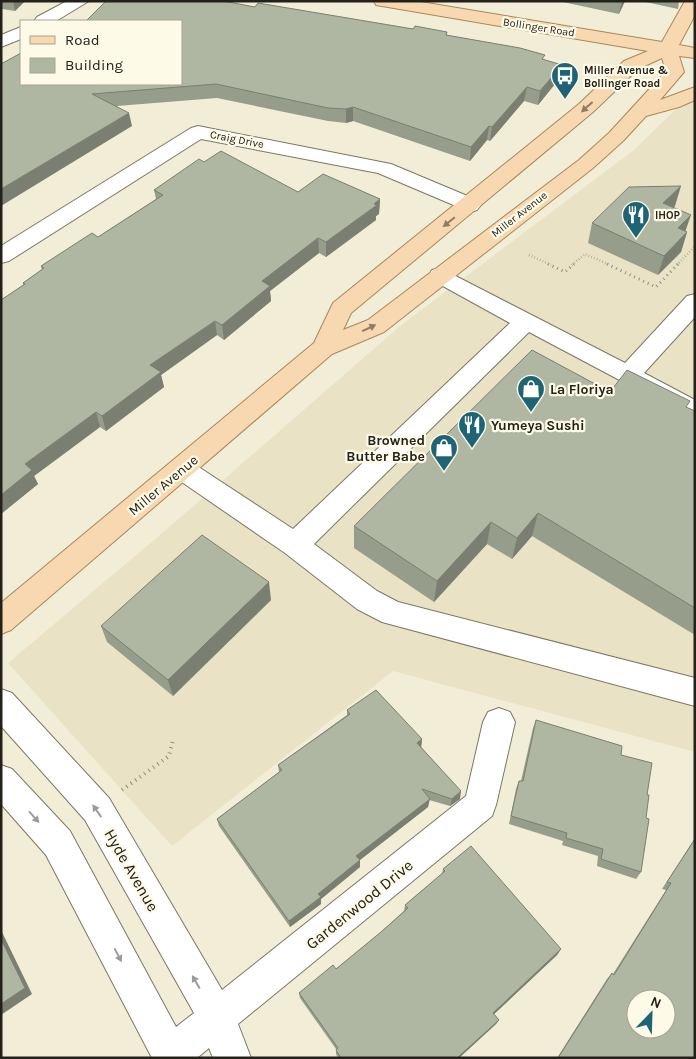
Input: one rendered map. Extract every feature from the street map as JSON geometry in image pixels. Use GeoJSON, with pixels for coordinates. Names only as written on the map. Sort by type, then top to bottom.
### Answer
{"type":"FeatureCollection","features":[{"type":"Feature","properties":{"kind":"main road","name":"Bollinger Road"},"geometry":{"type":"LineString","coordinates":[[382,1],[695,53]]}},
{"type":"Feature","properties":{"kind":"main road"},"geometry":{"type":"LineString","coordinates":[[668,48],[694,1]]}},
{"type":"Feature","properties":{"kind":"main road","name":"Miller Avenue"},"geometry":{"type":"LineString","coordinates":[[1,621],[182,470],[324,348],[376,326],[586,164],[641,111],[675,72],[668,48],[631,65],[586,108],[342,309],[324,348]]}},
{"type":"Feature","properties":{"kind":"main road"},"geometry":{"type":"LineString","coordinates":[[641,111],[672,103],[695,93]]}},
{"type":"Feature","properties":{"kind":"street"},"geometry":{"type":"LineString","coordinates":[[45,20],[81,1]]}},
{"type":"Feature","properties":{"kind":"street"},"geometry":{"type":"LineString","coordinates":[[1,42],[20,32]]}},
{"type":"Feature","properties":{"kind":"street","name":"Craig Drive"},"geometry":{"type":"LineString","coordinates":[[1,256],[198,132],[384,168],[470,205]]}},
{"type":"Feature","properties":{"kind":"street"},"geometry":{"type":"LineString","coordinates":[[440,275],[695,411]]}},
{"type":"Feature","properties":{"kind":"street"},"geometry":{"type":"LineString","coordinates":[[628,375],[695,302]]}},
{"type":"Feature","properties":{"kind":"street"},"geometry":{"type":"LineString","coordinates":[[295,545],[526,322]]}},
{"type":"Feature","properties":{"kind":"street"},"geometry":{"type":"LineString","coordinates":[[182,470],[295,545],[367,600],[392,613],[695,692]]}},
{"type":"Feature","properties":{"kind":"street","name":"Hyde Avenue"},"geometry":{"type":"LineString","coordinates":[[1,703],[97,810],[218,1019],[232,1058]]}},
{"type":"Feature","properties":{"kind":"street","name":"Gardenwood Drive"},"geometry":{"type":"LineString","coordinates":[[172,1056],[480,805],[499,722]]}},
{"type":"Feature","properties":{"kind":"street"},"geometry":{"type":"LineString","coordinates":[[1,780],[58,843],[172,1056]]}},
{"type":"Feature","properties":{"kind":"path"},"geometry":{"type":"LineString","coordinates":[[529,255],[565,272],[585,254],[656,287],[695,246]]}},
{"type":"Feature","properties":{"kind":"path"},"geometry":{"type":"LineString","coordinates":[[97,810],[169,756],[173,740]]}},
{"type":"Feature","properties":{"kind":"shaded area"},"geometry":{"type":"Polygon","coordinates":[[[695,99],[695,752],[393,671],[172,846],[8,663],[167,529],[400,326],[634,150],[674,111],[695,99]]]}},
{"type":"Feature","properties":{"kind":"building"},"geometry":{"type":"Polygon","coordinates":[[[106,1],[223,1],[255,7],[258,3],[413,29],[415,26],[447,32],[446,35],[520,48],[545,55],[542,59],[562,65],[540,91],[527,87],[492,127],[489,126],[471,147],[353,107],[346,109],[328,108],[216,84],[92,94],[129,113],[1,189],[1,64],[20,54],[20,85],[182,85],[182,20],[87,20],[106,1]]]}},
{"type":"Feature","properties":{"kind":"building"},"geometry":{"type":"Polygon","coordinates":[[[221,151],[298,192],[323,174],[380,199],[374,204],[377,205],[326,242],[318,238],[262,281],[270,286],[222,325],[215,321],[150,365],[161,372],[102,416],[96,412],[25,464],[32,470],[1,495],[1,300],[44,268],[41,266],[92,233],[98,237],[163,195],[154,190],[199,159],[204,162],[221,151]]]}},
{"type":"Feature","properties":{"kind":"building"},"geometry":{"type":"Polygon","coordinates":[[[681,186],[663,203],[691,215],[678,228],[687,232],[664,256],[592,223],[629,187],[681,186]]]}},
{"type":"Feature","properties":{"kind":"building"},"geometry":{"type":"Polygon","coordinates":[[[532,350],[610,392],[627,370],[690,401],[686,407],[695,411],[695,608],[538,513],[517,538],[491,522],[437,581],[354,526],[532,350]]]}},
{"type":"Feature","properties":{"kind":"building"},"geometry":{"type":"Polygon","coordinates":[[[202,535],[269,582],[168,680],[101,626],[202,535]]]}},
{"type":"Feature","properties":{"kind":"building"},"geometry":{"type":"Polygon","coordinates":[[[376,690],[422,739],[417,743],[461,791],[452,799],[422,789],[430,799],[356,856],[360,860],[318,894],[321,897],[289,921],[217,819],[282,770],[278,765],[350,714],[347,710],[376,690]]]}},
{"type":"Feature","properties":{"kind":"building"},"geometry":{"type":"Polygon","coordinates":[[[536,720],[622,746],[621,755],[652,763],[647,795],[649,795],[646,818],[649,819],[641,872],[601,859],[603,849],[566,838],[567,833],[511,816],[519,781],[523,781],[536,720]]]}},
{"type":"Feature","properties":{"kind":"building"},"geometry":{"type":"Polygon","coordinates":[[[695,839],[695,1058],[558,1058],[612,973],[614,975],[671,883],[667,882],[695,839]]]}},
{"type":"Feature","properties":{"kind":"building"},"geometry":{"type":"Polygon","coordinates":[[[471,846],[561,949],[493,1013],[499,1020],[457,1058],[341,1058],[336,1050],[338,1048],[299,993],[333,965],[336,969],[381,932],[408,908],[405,905],[445,871],[443,869],[471,846]]]}},
{"type":"Feature","properties":{"kind":"building"},"geometry":{"type":"Polygon","coordinates":[[[1,939],[25,988],[1,1004],[1,939]]]}},
{"type":"Feature","properties":{"kind":"place","name":"Miller Avenue & Bollinger Road"},"geometry":{"type":"Point","coordinates":[565,100]}},
{"type":"Feature","properties":{"kind":"place","name":"IHOP"},"geometry":{"type":"Point","coordinates":[636,239]}},
{"type":"Feature","properties":{"kind":"place","name":"La Floriya"},"geometry":{"type":"Point","coordinates":[531,413]}},
{"type":"Feature","properties":{"kind":"place","name":"Yumeya Sushi"},"geometry":{"type":"Point","coordinates":[472,449]}},
{"type":"Feature","properties":{"kind":"place","name":"Browned Butter Babe"},"geometry":{"type":"Point","coordinates":[444,472]}}]}
